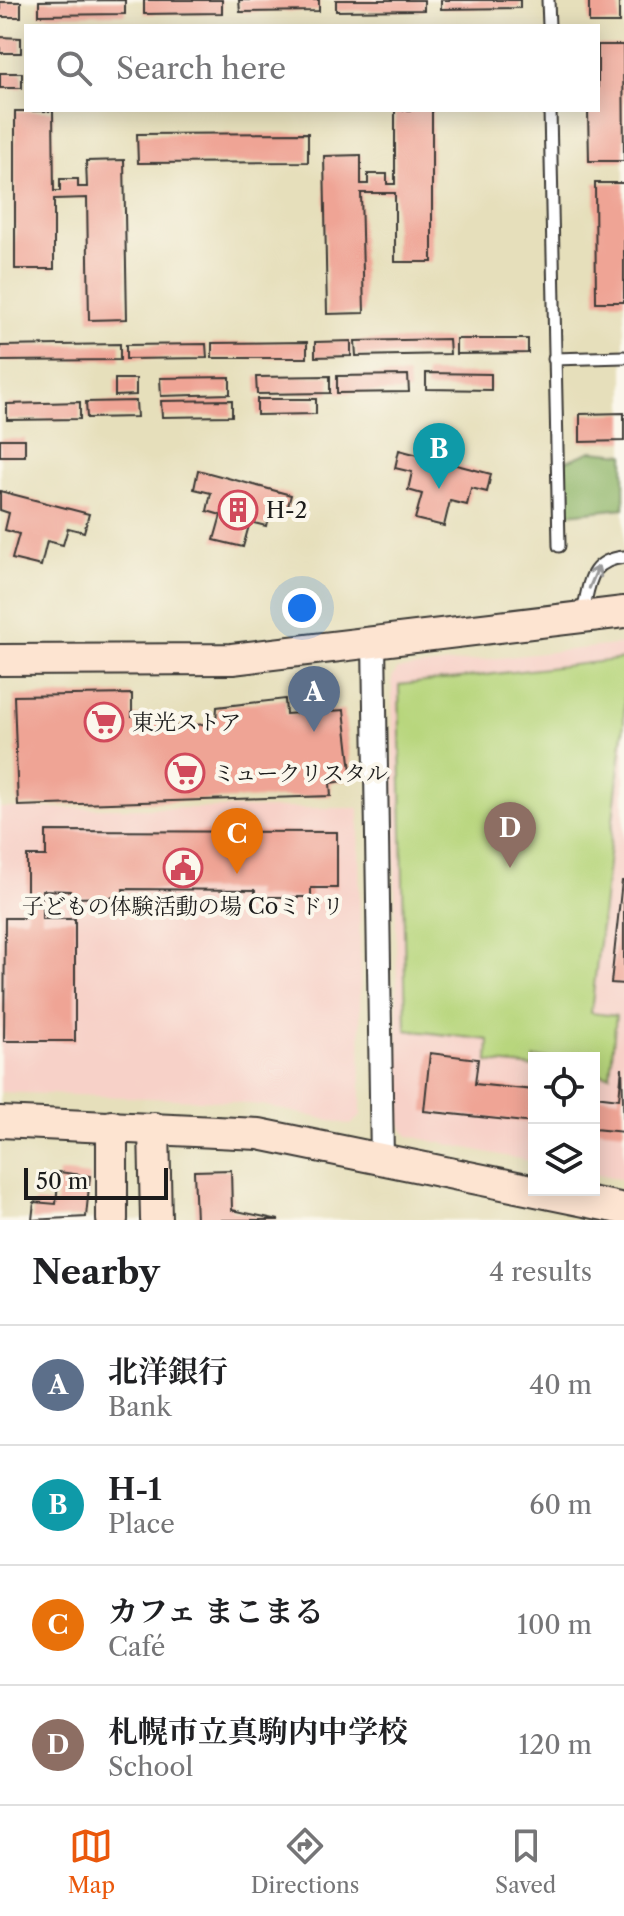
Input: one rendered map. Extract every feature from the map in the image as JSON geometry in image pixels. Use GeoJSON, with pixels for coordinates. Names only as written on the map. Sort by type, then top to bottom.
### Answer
{"type":"FeatureCollection","features":[{"type":"Feature","properties":{"kind":"street"},"geometry":{"type":"LineString","coordinates":[[0,660],[232,659],[624,612]]}},
{"type":"Feature","properties":{"kind":"street"},"geometry":{"type":"LineString","coordinates":[[374,642],[382,1160]]}},
{"type":"Feature","properties":{"kind":"street"},"geometry":{"type":"LineString","coordinates":[[0,1122],[259,1134],[624,1209]]}},
{"type":"Feature","properties":{"kind":"street"},"geometry":{"type":"LineString","coordinates":[[112,1126],[112,1220]]}},
{"type":"Feature","properties":{"kind":"street"},"geometry":{"type":"LineString","coordinates":[[154,1128],[156,1220]]}},
{"type":"Feature","properties":{"kind":"lane"},"geometry":{"type":"LineString","coordinates":[[548,0],[549,24]]}},
{"type":"Feature","properties":{"kind":"lane"},"geometry":{"type":"LineString","coordinates":[[550,112],[559,546]]}},
{"type":"Feature","properties":{"kind":"lane"},"geometry":{"type":"LineString","coordinates":[[554,359],[624,357]]}},
{"type":"Feature","properties":{"kind":"lane"},"geometry":{"type":"LineString","coordinates":[[582,616],[598,566],[605,559],[624,557]]}},
{"type":"Feature","properties":{"kind":"shaded area"},"geometry":{"type":"Polygon","coordinates":[[[624,644],[624,1180],[600,1175],[600,1052],[528,1052],[528,1161],[408,1136],[399,1124],[392,678],[398,669],[624,644]]]}},
{"type":"Feature","properties":{"kind":"shaded area"},"geometry":{"type":"Polygon","coordinates":[[[0,808],[359,808],[361,1115],[351,1125],[266,1106],[225,1101],[0,1092],[0,808]]]}},
{"type":"Feature","properties":{"kind":"green space"},"geometry":{"type":"Polygon","coordinates":[[[592,451],[624,454],[624,508],[568,514],[564,462],[592,451]]]}},
{"type":"Feature","properties":{"kind":"green space"},"geometry":{"type":"Polygon","coordinates":[[[624,659],[624,723],[591,1013],[616,1016],[610,1075],[600,1074],[600,1052],[528,1052],[528,1066],[488,1062],[489,1040],[406,1030],[399,685],[624,659]]]}},
{"type":"Feature","properties":{"kind":"building"},"geometry":{"type":"Polygon","coordinates":[[[125,0],[125,14],[39,15],[39,1],[125,0]]]}},
{"type":"Feature","properties":{"kind":"building"},"geometry":{"type":"Polygon","coordinates":[[[144,0],[222,0],[222,13],[144,14],[144,0]]]}},
{"type":"Feature","properties":{"kind":"building"},"geometry":{"type":"Polygon","coordinates":[[[239,0],[319,0],[319,11],[240,12],[239,0]]]}},
{"type":"Feature","properties":{"kind":"building"},"geometry":{"type":"Polygon","coordinates":[[[336,0],[424,0],[424,10],[336,11],[336,0]]]}},
{"type":"Feature","properties":{"kind":"building"},"geometry":{"type":"Polygon","coordinates":[[[441,0],[520,0],[520,8],[441,9],[441,0]]]}},
{"type":"Feature","properties":{"kind":"building"},"geometry":{"type":"Polygon","coordinates":[[[589,0],[619,0],[619,23],[589,23],[589,0]]]}},
{"type":"Feature","properties":{"kind":"building"},"geometry":{"type":"Polygon","coordinates":[[[0,2],[21,2],[21,17],[0,17],[0,2]]]}},
{"type":"Feature","properties":{"kind":"building"},"geometry":{"type":"Polygon","coordinates":[[[0,37],[21,38],[21,53],[0,53],[0,37]]]}},
{"type":"Feature","properties":{"kind":"building"},"geometry":{"type":"Polygon","coordinates":[[[600,45],[623,45],[624,161],[589,161],[588,112],[600,112],[600,45]]]}},
{"type":"Feature","properties":{"kind":"building"},"geometry":{"type":"Polygon","coordinates":[[[0,73],[22,73],[22,88],[0,88],[0,73]]]}},
{"type":"Feature","properties":{"kind":"building"},"geometry":{"type":"Polygon","coordinates":[[[15,111],[53,112],[54,191],[60,191],[60,179],[78,179],[78,187],[87,187],[86,161],[124,160],[127,319],[89,320],[87,198],[54,199],[54,269],[15,269],[15,111]]]}},
{"type":"Feature","properties":{"kind":"building"},"geometry":{"type":"Polygon","coordinates":[[[395,112],[432,112],[432,262],[395,262],[395,193],[361,193],[364,313],[327,314],[324,156],[361,155],[361,184],[368,184],[368,174],[387,174],[387,184],[395,184],[395,112]]]}},
{"type":"Feature","properties":{"kind":"building"},"geometry":{"type":"Polygon","coordinates":[[[308,133],[308,162],[138,163],[137,134],[308,133]]]}},
{"type":"Feature","properties":{"kind":"building"},"geometry":{"type":"Polygon","coordinates":[[[595,183],[624,183],[624,302],[596,302],[595,183]]]}},
{"type":"Feature","properties":{"kind":"building"},"geometry":{"type":"Polygon","coordinates":[[[449,339],[450,354],[356,356],[355,341],[449,339]]]}},
{"type":"Feature","properties":{"kind":"building"},"geometry":{"type":"Polygon","coordinates":[[[456,339],[528,339],[528,353],[456,354],[456,339]]]}},
{"type":"Feature","properties":{"kind":"building"},"geometry":{"type":"Polygon","coordinates":[[[351,341],[351,356],[315,357],[315,342],[351,341]]]}},
{"type":"Feature","properties":{"kind":"building"},"geometry":{"type":"Polygon","coordinates":[[[307,342],[307,358],[212,358],[212,343],[307,342]]]}},
{"type":"Feature","properties":{"kind":"building"},"geometry":{"type":"Polygon","coordinates":[[[120,344],[120,360],[0,361],[0,346],[120,344]]]}},
{"type":"Feature","properties":{"kind":"building"},"geometry":{"type":"Polygon","coordinates":[[[206,344],[207,358],[126,359],[126,345],[206,344]]]}},
{"type":"Feature","properties":{"kind":"building"},"geometry":{"type":"Polygon","coordinates":[[[426,373],[491,374],[491,390],[426,389],[426,373]]]}},
{"type":"Feature","properties":{"kind":"building"},"geometry":{"type":"Polygon","coordinates":[[[408,375],[409,392],[337,393],[337,376],[408,375]]]}},
{"type":"Feature","properties":{"kind":"building"},"geometry":{"type":"Polygon","coordinates":[[[330,376],[330,393],[257,394],[256,377],[330,376]]]}},
{"type":"Feature","properties":{"kind":"building"},"geometry":{"type":"Polygon","coordinates":[[[230,377],[230,394],[161,396],[160,378],[230,377]]]}},
{"type":"Feature","properties":{"kind":"building"},"geometry":{"type":"Polygon","coordinates":[[[115,379],[136,379],[136,395],[115,396],[115,379]]]}},
{"type":"Feature","properties":{"kind":"building"},"geometry":{"type":"Polygon","coordinates":[[[257,399],[316,399],[316,414],[257,415],[257,399]]]}},
{"type":"Feature","properties":{"kind":"building"},"geometry":{"type":"Polygon","coordinates":[[[232,400],[232,416],[162,417],[161,401],[232,400]]]}},
{"type":"Feature","properties":{"kind":"building"},"geometry":{"type":"Polygon","coordinates":[[[136,401],[137,417],[87,418],[86,402],[136,401]]]}},
{"type":"Feature","properties":{"kind":"building"},"geometry":{"type":"Polygon","coordinates":[[[80,402],[80,419],[7,420],[7,404],[80,402]]]}},
{"type":"Feature","properties":{"kind":"building"},"geometry":{"type":"Polygon","coordinates":[[[624,413],[624,441],[580,442],[580,414],[624,413]]]}},
{"type":"Feature","properties":{"kind":"building"},"geometry":{"type":"Polygon","coordinates":[[[0,439],[25,439],[25,456],[0,456],[0,439]]]}},
{"type":"Feature","properties":{"kind":"building"},"geometry":{"type":"Polygon","coordinates":[[[399,450],[491,474],[487,492],[471,488],[467,505],[450,501],[444,526],[415,519],[422,494],[408,490],[412,472],[395,468],[399,450]]]}},
{"type":"Feature","properties":{"kind":"building","name":"H-2"},"geometry":{"type":"Polygon","coordinates":[[[198,470],[291,495],[286,513],[270,509],[266,526],[250,522],[243,547],[214,540],[221,515],[207,511],[211,493],[194,489],[198,470]]]}},
{"type":"Feature","properties":{"kind":"building"},"geometry":{"type":"Polygon","coordinates":[[[0,491],[89,514],[84,532],[68,528],[63,545],[47,541],[41,566],[12,559],[19,534],[5,530],[9,513],[0,510],[0,491]]]}},
{"type":"Feature","properties":{"kind":"building"},"geometry":{"type":"Polygon","coordinates":[[[132,694],[132,716],[174,715],[175,727],[216,723],[217,707],[285,699],[286,714],[344,710],[352,780],[330,783],[331,796],[18,806],[14,696],[132,694]]]}},
{"type":"Feature","properties":{"kind":"building"},"geometry":{"type":"Polygon","coordinates":[[[46,831],[337,832],[337,888],[311,888],[311,897],[255,897],[255,890],[123,889],[124,897],[70,898],[70,891],[42,890],[42,919],[75,919],[75,1041],[4,1041],[5,918],[27,918],[27,856],[46,856],[46,831]]]}},
{"type":"Feature","properties":{"kind":"building"},"geometry":{"type":"Polygon","coordinates":[[[624,881],[624,984],[611,983],[624,881]]]}},
{"type":"Feature","properties":{"kind":"building"},"geometry":{"type":"Polygon","coordinates":[[[430,1053],[478,1059],[475,1084],[528,1089],[528,1122],[424,1111],[430,1053]]]}},
{"type":"Feature","properties":{"kind":"building"},"geometry":{"type":"Polygon","coordinates":[[[622,1067],[624,1132],[600,1130],[600,1097],[619,1099],[622,1067]]]}},
{"type":"Feature","properties":{"kind":"building"},"geometry":{"type":"Polygon","coordinates":[[[231,1170],[232,1210],[279,1220],[196,1220],[194,1171],[231,1170]]]}},
{"type":"Feature","properties":{"kind":"building"},"geometry":{"type":"Polygon","coordinates":[[[59,1172],[90,1176],[86,1217],[32,1220],[34,1202],[56,1204],[59,1172]]]}},
{"type":"Feature","properties":{"kind":"place","name":"H-1"},"geometry":{"type":"Point","coordinates":[439,489]}},
{"type":"Feature","properties":{"kind":"place","name":"H-2"},"geometry":{"type":"Point","coordinates":[238,510]}},
{"type":"Feature","properties":{"kind":"place","name":"東光ストア"},"geometry":{"type":"Point","coordinates":[104,722]}},
{"type":"Feature","properties":{"kind":"place","name":"北洋銀行"},"geometry":{"type":"Point","coordinates":[314,732]}},
{"type":"Feature","properties":{"kind":"place","name":"ミュークリスタル"},"geometry":{"type":"Point","coordinates":[185,773]}},
{"type":"Feature","properties":{"kind":"place","name":"子どもの体験活動の場 Coミドリ"},"geometry":{"type":"Point","coordinates":[183,868]}},
{"type":"Feature","properties":{"kind":"place","name":"札幌市立真駒内中学校"},"geometry":{"type":"Point","coordinates":[510,868]}},
{"type":"Feature","properties":{"kind":"place","name":"カフェ まこまる"},"geometry":{"type":"Point","coordinates":[237,874]}}]}
